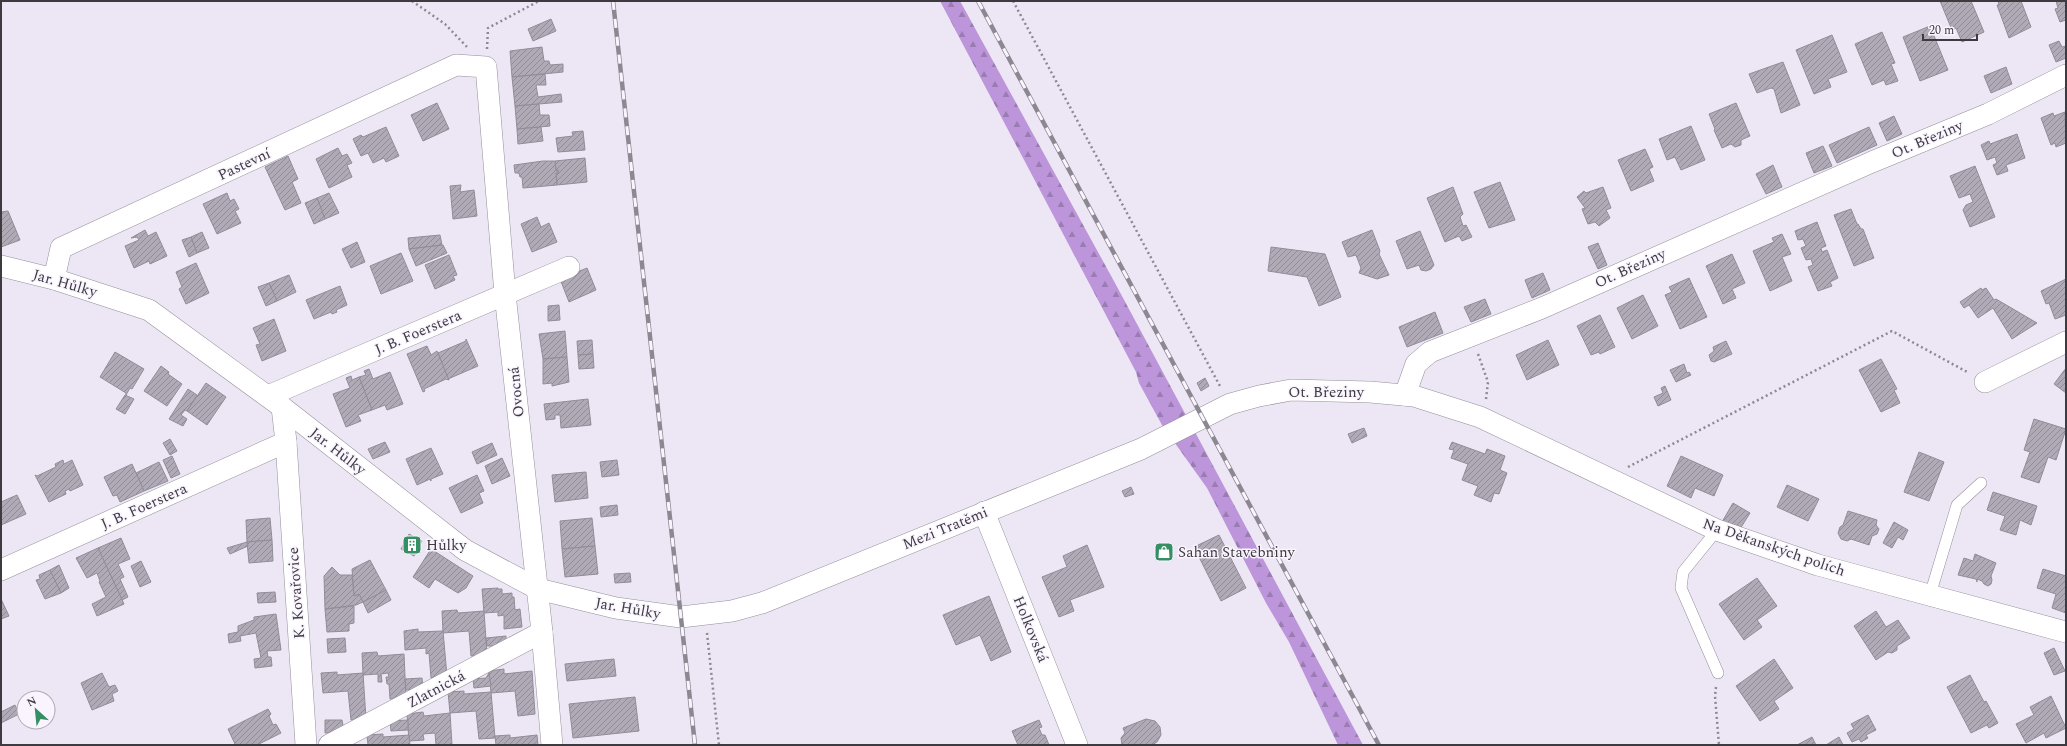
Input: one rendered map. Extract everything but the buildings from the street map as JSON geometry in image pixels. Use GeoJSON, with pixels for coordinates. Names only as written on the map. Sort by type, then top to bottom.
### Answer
{"type":"FeatureCollection","features":[{"type":"Feature","properties":{"kind":"street","name":"Pastevní"},"geometry":{"type":"LineString","coordinates":[[54,279],[61,248],[456,66],[486,67]]}},
{"type":"Feature","properties":{"kind":"street","name":"Ovocná"},"geometry":{"type":"LineString","coordinates":[[486,67],[505,294],[538,589],[552,745]]}},
{"type":"Feature","properties":{"kind":"street","name":"Ot. Březiny"},"geometry":{"type":"LineString","coordinates":[[1203,419],[1230,404],[1259,396],[1291,390],[1370,392],[1405,395],[1416,364],[1430,352],[1542,308],[1872,162],[1988,114],[2066,75]]}},
{"type":"Feature","properties":{"kind":"street","name":"Jar. Hůlky"},"geometry":{"type":"LineString","coordinates":[[1,266],[54,279],[149,310],[275,401],[465,550],[538,589],[616,608],[681,617]]}},
{"type":"Feature","properties":{"kind":"street","name":"J. B. Foerstera"},"geometry":{"type":"LineString","coordinates":[[275,401],[505,294],[569,267]]}},
{"type":"Feature","properties":{"kind":"street"},"geometry":{"type":"LineString","coordinates":[[1985,382],[2066,342]]}},
{"type":"Feature","properties":{"kind":"street","name":"Na Děkanských polích"},"geometry":{"type":"LineString","coordinates":[[1405,395],[1450,406],[1480,416],[1717,530],[1818,565],[2066,632]]}},
{"type":"Feature","properties":{"kind":"street","name":"K. Kovařovice"},"geometry":{"type":"LineString","coordinates":[[275,401],[286,442],[306,745]]}},
{"type":"Feature","properties":{"kind":"street","name":"Mezi Tratěmi"},"geometry":{"type":"LineString","coordinates":[[681,617],[732,611],[762,603],[1141,449],[1203,419]]}},
{"type":"Feature","properties":{"kind":"street","name":"J. B. Foerstera"},"geometry":{"type":"LineString","coordinates":[[1,570],[286,442]]}},
{"type":"Feature","properties":{"kind":"street","name":"Holkovská"},"geometry":{"type":"LineString","coordinates":[[984,512],[1077,745]]}},
{"type":"Feature","properties":{"kind":"street","name":"Zlatnická"},"geometry":{"type":"LineString","coordinates":[[329,745],[542,632]]}},
{"type":"Feature","properties":{"kind":"lane"},"geometry":{"type":"LineString","coordinates":[[1930,595],[1957,505],[1981,483]]}},
{"type":"Feature","properties":{"kind":"lane"},"geometry":{"type":"LineString","coordinates":[[1717,530],[1683,572],[1681,588],[1718,672]]}},
{"type":"Feature","properties":{"kind":"path"},"geometry":{"type":"LineString","coordinates":[[412,1],[445,24],[486,67]]}},
{"type":"Feature","properties":{"kind":"path"},"geometry":{"type":"LineString","coordinates":[[486,67],[488,28],[539,1]]}},
{"type":"Feature","properties":{"kind":"path"},"geometry":{"type":"LineString","coordinates":[[1013,1],[1230,404]]}},
{"type":"Feature","properties":{"kind":"path"},"geometry":{"type":"LineString","coordinates":[[1608,477],[1892,331],[1985,382]]}},
{"type":"Feature","properties":{"kind":"path"},"geometry":{"type":"LineString","coordinates":[[1470,337],[1483,366],[1488,382],[1486,401],[1480,416]]}},
{"type":"Feature","properties":{"kind":"path"},"geometry":{"type":"LineString","coordinates":[[705,615],[719,745]]}},
{"type":"Feature","properties":{"kind":"path"},"geometry":{"type":"LineString","coordinates":[[1718,672],[1715,696],[1719,745]]}},
{"type":"Feature","properties":{"kind":"green space"},"geometry":{"type":"Polygon","coordinates":[[[940,1],[960,1],[1115,283],[1363,745],[1338,745],[1289,642],[1266,603],[1207,488],[1162,425],[1139,383],[1136,372],[940,1]]]}},
{"type":"Feature","properties":{"kind":"railway"},"geometry":{"type":"LineString","coordinates":[[613,1],[695,745]]}},
{"type":"Feature","properties":{"kind":"railway"},"geometry":{"type":"LineString","coordinates":[[978,1],[1379,745]]}},
{"type":"Feature","properties":{"kind":"place","name":"Hůlky"},"geometry":{"type":"Point","coordinates":[412,545]}},
{"type":"Feature","properties":{"kind":"place","name":"Sahan Stavebniny"},"geometry":{"type":"Point","coordinates":[1164,552]}}]}
